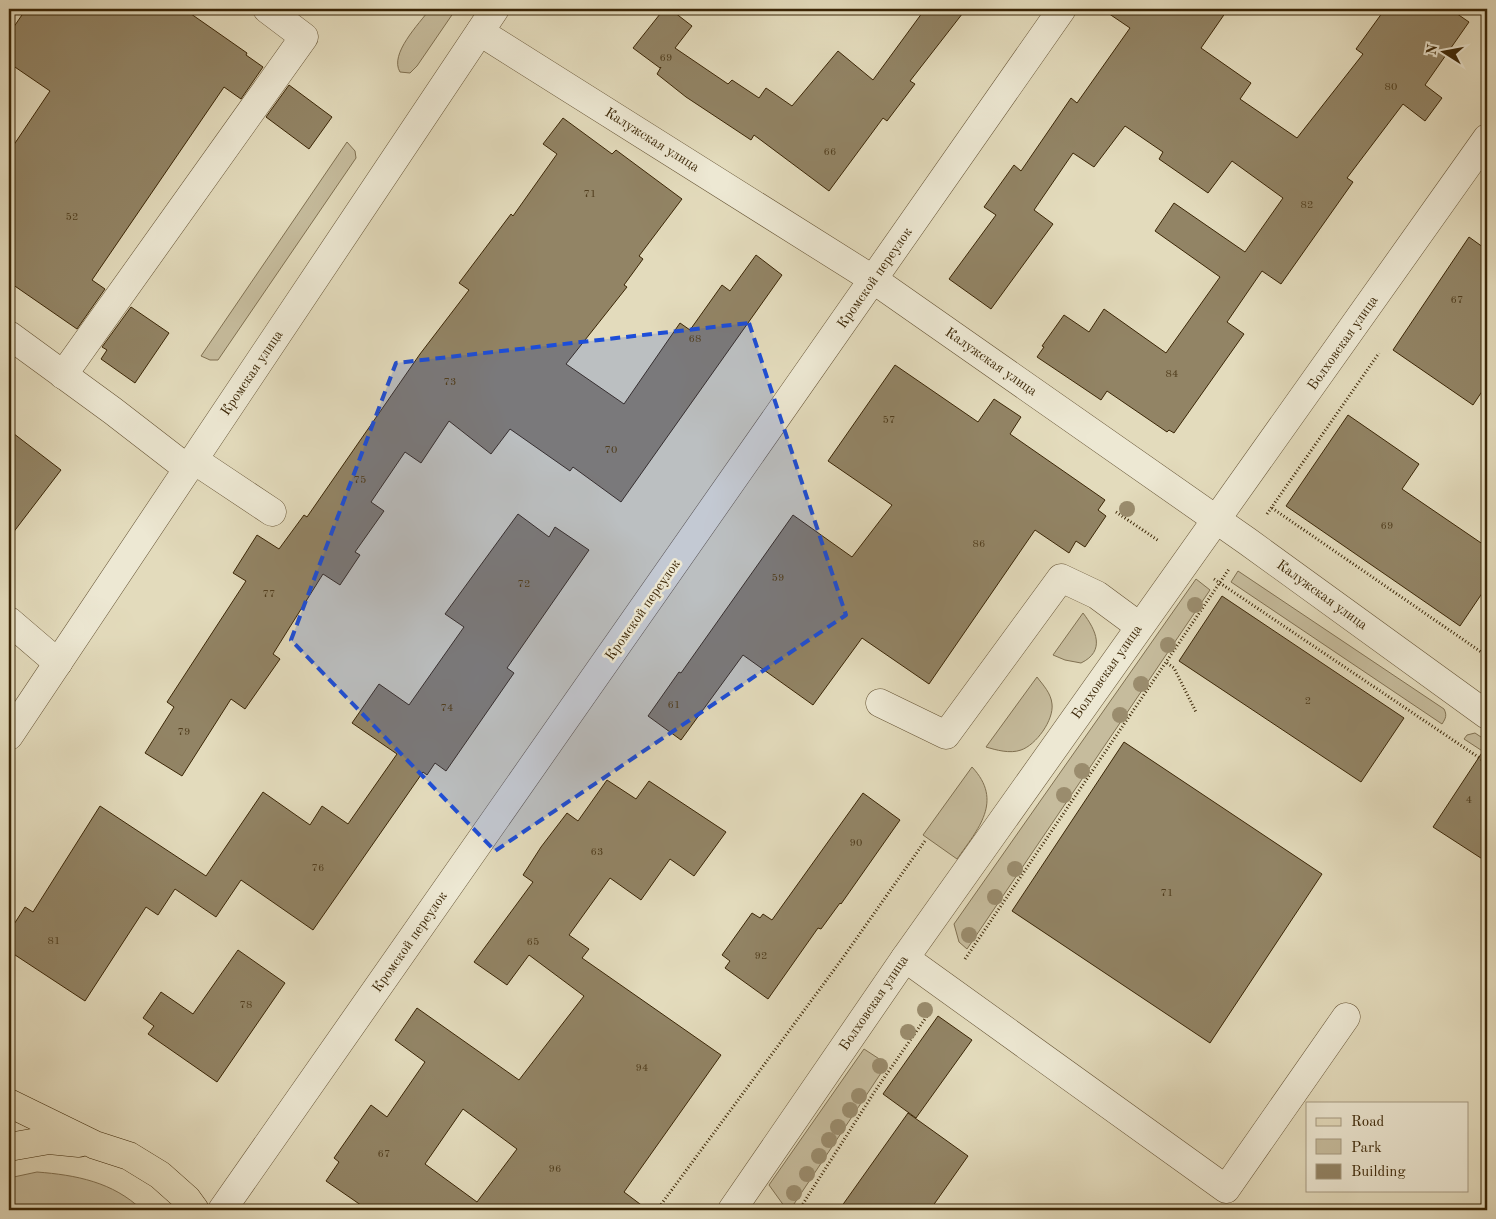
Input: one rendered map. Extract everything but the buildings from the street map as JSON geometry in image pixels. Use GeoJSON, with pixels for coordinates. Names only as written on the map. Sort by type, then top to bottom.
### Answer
{"type":"FeatureCollection","features":[{"type":"Feature","properties":{"kind":"main road"},"geometry":{"type":"LineString","coordinates":[[9,1104],[95,1145]]}},
{"type":"Feature","properties":{"kind":"main road"},"geometry":{"type":"LineString","coordinates":[[9,1122],[129,1156],[160,1175],[187,1199],[195,1210]]}},
{"type":"Feature","properties":{"kind":"main road"},"geometry":{"type":"LineString","coordinates":[[9,1147],[49,1140],[95,1145]]}},
{"type":"Feature","properties":{"kind":"street"},"geometry":{"type":"LineString","coordinates":[[63,375],[304,37],[267,9]]}},
{"type":"Feature","properties":{"kind":"street","name":"Кромская улица"},"geometry":{"type":"LineString","coordinates":[[9,736],[495,9]]}},
{"type":"Feature","properties":{"kind":"street","name":"Кромской переулок"},"geometry":{"type":"LineString","coordinates":[[222,1210],[1062,9]]}},
{"type":"Feature","properties":{"kind":"street","name":"Калужская улица"},"geometry":{"type":"LineString","coordinates":[[480,32],[874,280],[1247,541],[1487,715]]}},
{"type":"Feature","properties":{"kind":"street","name":"Болховская улица"},"geometry":{"type":"LineString","coordinates":[[732,1210],[904,958],[1139,626],[1482,156]]}},
{"type":"Feature","properties":{"kind":"street"},"geometry":{"type":"LineString","coordinates":[[9,335],[191,464],[272,512]]}},
{"type":"Feature","properties":{"kind":"street"},"geometry":{"type":"LineString","coordinates":[[880,703],[946,735],[1061,578],[1096,595],[1139,626]]}},
{"type":"Feature","properties":{"kind":"street"},"geometry":{"type":"LineString","coordinates":[[9,621],[58,663]]}},
{"type":"Feature","properties":{"kind":"street"},"geometry":{"type":"LineString","coordinates":[[904,958],[1226,1189],[1346,1016]]}},
{"type":"Feature","properties":{"kind":"path"},"geometry":{"type":"LineString","coordinates":[[798,1210],[877,1088],[1167,663],[1247,541],[1380,352]]}},
{"type":"Feature","properties":{"kind":"path"},"geometry":{"type":"LineString","coordinates":[[1272,508],[1487,656]]}},
{"type":"Feature","properties":{"kind":"path"},"geometry":{"type":"LineString","coordinates":[[1220,583],[1487,763]]}},
{"type":"Feature","properties":{"kind":"path"},"geometry":{"type":"LineString","coordinates":[[1167,663],[1178,675],[1196,712]]}},
{"type":"Feature","properties":{"kind":"path"},"geometry":{"type":"LineString","coordinates":[[657,1210],[842,959],[925,841]]}},
{"type":"Feature","properties":{"kind":"highlighted area"},"geometry":{"type":"Polygon","coordinates":[[[749,323],[846,615],[495,851],[291,640],[396,363],[749,323]]]}},
{"type":"Feature","properties":{"kind":"green space"},"geometry":{"type":"Polygon","coordinates":[[[430,9],[456,9],[417,66],[410,73],[400,72],[398,57],[402,48],[430,9]]]}},
{"type":"Feature","properties":{"kind":"green space"},"geometry":{"type":"Polygon","coordinates":[[[347,142],[355,151],[356,158],[218,360],[210,360],[201,356],[347,142]]]}},
{"type":"Feature","properties":{"kind":"green space"},"geometry":{"type":"Polygon","coordinates":[[[1238,571],[1444,709],[1446,716],[1442,724],[1231,582],[1238,571]]]}},
{"type":"Feature","properties":{"kind":"green space"},"geometry":{"type":"Polygon","coordinates":[[[1196,579],[1210,590],[967,949],[959,942],[954,924],[1196,579]]]}},
{"type":"Feature","properties":{"kind":"green space"},"geometry":{"type":"Polygon","coordinates":[[[1083,613],[1095,633],[1096,646],[1094,653],[1081,663],[1065,660],[1053,655],[1083,613]]]}},
{"type":"Feature","properties":{"kind":"green space"},"geometry":{"type":"Polygon","coordinates":[[[1037,677],[1048,693],[1052,704],[1050,717],[1043,731],[1032,743],[1021,750],[1008,752],[986,747],[1037,677]]]}},
{"type":"Feature","properties":{"kind":"green space"},"geometry":{"type":"Polygon","coordinates":[[[1475,733],[1487,741],[1487,754],[1464,739],[1467,735],[1475,733]]]}},
{"type":"Feature","properties":{"kind":"green space"},"geometry":{"type":"Polygon","coordinates":[[[972,767],[981,779],[986,792],[987,803],[979,826],[957,859],[923,835],[972,767]]]}},
{"type":"Feature","properties":{"kind":"green space"},"geometry":{"type":"Polygon","coordinates":[[[864,1049],[887,1064],[790,1210],[787,1210],[769,1185],[864,1049]]]}},
{"type":"Feature","properties":{"kind":"green space"},"geometry":{"type":"Polygon","coordinates":[[[37,1172],[66,1175],[106,1186],[131,1200],[142,1210],[9,1210],[9,1178],[37,1172]]]}}]}
